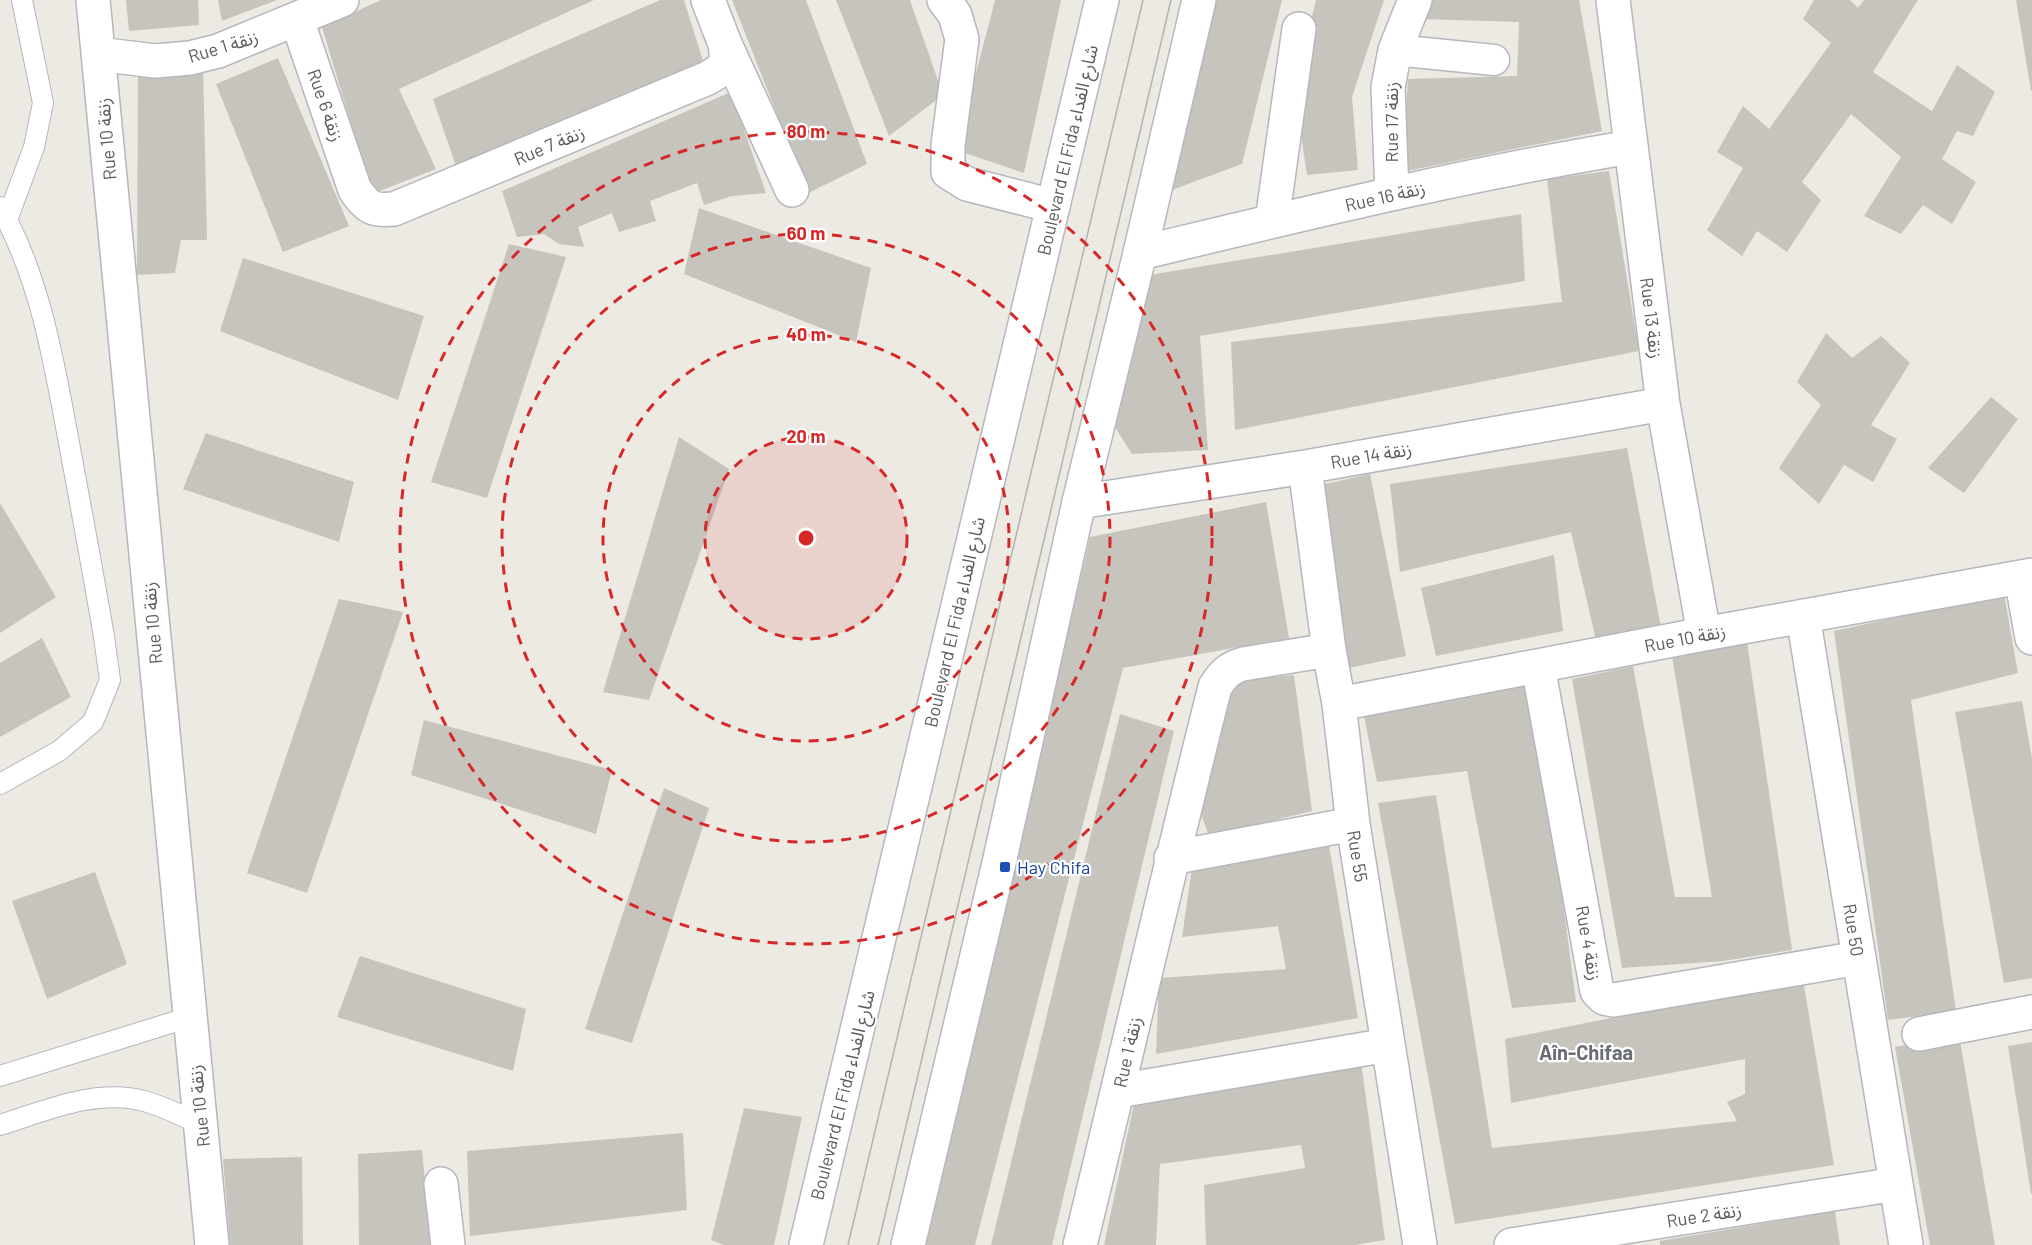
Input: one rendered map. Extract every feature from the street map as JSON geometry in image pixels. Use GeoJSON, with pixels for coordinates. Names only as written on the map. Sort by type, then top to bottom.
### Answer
{"type":"FeatureCollection","features":[{"type":"Feature","properties":{"kind":"street","name":"Rue 10 زنقة"},"geometry":{"type":"LineString","coordinates":[[93,0],[212,1245]]}},
{"type":"Feature","properties":{"kind":"street","name":"Rue 1 زنقة"},"geometry":{"type":"LineString","coordinates":[[98,54],[155,61],[190,58],[218,51],[342,0]]}},
{"type":"Feature","properties":{"kind":"street"},"geometry":{"type":"LineString","coordinates":[[708,0],[725,44],[792,190]]}},
{"type":"Feature","properties":{"kind":"street"},"geometry":{"type":"LineString","coordinates":[[944,0],[956,15],[963,39],[948,145],[948,172],[967,184],[1053,206]]}},
{"type":"Feature","properties":{"kind":"street","name":"Boulevard El Fida شارع الفداء"},"geometry":{"type":"LineString","coordinates":[[806,1245],[1102,0]]}},
{"type":"Feature","properties":{"kind":"street"},"geometry":{"type":"LineString","coordinates":[[908,1245],[999,863],[1079,502],[1199,0]]}},
{"type":"Feature","properties":{"kind":"street","name":"Rue 17 زنقة"},"geometry":{"type":"LineString","coordinates":[[1392,194],[1388,87],[1395,50],[1415,0]]}},
{"type":"Feature","properties":{"kind":"street","name":"Rue 13 زنقة"},"geometry":{"type":"LineString","coordinates":[[1613,0],[1663,404],[1704,634]]}},
{"type":"Feature","properties":{"kind":"street","name":"Rue 6 زنقة"},"geometry":{"type":"LineString","coordinates":[[297,20],[355,190]]}},
{"type":"Feature","properties":{"kind":"street"},"geometry":{"type":"LineString","coordinates":[[1272,221],[1299,29]]}},
{"type":"Feature","properties":{"kind":"street","name":"Rue 7 زنقة"},"geometry":{"type":"LineString","coordinates":[[355,190],[366,204],[378,210],[394,209],[708,78],[722,70],[728,59],[725,44]]}},
{"type":"Feature","properties":{"kind":"street"},"geometry":{"type":"LineString","coordinates":[[1395,50],[1494,60]]}},
{"type":"Feature","properties":{"kind":"street","name":"Rue 16 زنقة"},"geometry":{"type":"LineString","coordinates":[[1140,253],[1531,163],[1631,147]]}},
{"type":"Feature","properties":{"kind":"street","name":"Rue 14 زنقة"},"geometry":{"type":"LineString","coordinates":[[1079,502],[1305,467],[1663,404]]}},
{"type":"Feature","properties":{"kind":"street","name":"Rue 55"},"geometry":{"type":"LineString","coordinates":[[1305,467],[1329,650],[1339,704],[1353,824],[1420,1245]]}},
{"type":"Feature","properties":{"kind":"street","name":"Rue 10 زنقة"},"geometry":{"type":"LineString","coordinates":[[1339,704],[1704,634],[2026,576]]}},
{"type":"Feature","properties":{"kind":"street"},"geometry":{"type":"LineString","coordinates":[[2026,576],[2032,638]]}},
{"type":"Feature","properties":{"kind":"street","name":"Rue 50"},"geometry":{"type":"LineString","coordinates":[[1803,616],[1906,1245]]}},
{"type":"Feature","properties":{"kind":"street","name":"Rue 1 زنقة"},"geometry":{"type":"LineString","coordinates":[[1080,1245],[1215,687],[1230,668],[1329,650]]}},
{"type":"Feature","properties":{"kind":"street","name":"Rue 4 زنقة"},"geometry":{"type":"LineString","coordinates":[[1538,666],[1598,991],[1604,998],[1614,1000],[1859,958]]}},
{"type":"Feature","properties":{"kind":"street"},"geometry":{"type":"LineString","coordinates":[[1172,858],[1353,824]]}},
{"type":"Feature","properties":{"kind":"street"},"geometry":{"type":"LineString","coordinates":[[1919,1034],[2032,1012]]}},
{"type":"Feature","properties":{"kind":"street"},"geometry":{"type":"LineString","coordinates":[[1118,1091],[1388,1045]]}},
{"type":"Feature","properties":{"kind":"street"},"geometry":{"type":"LineString","coordinates":[[441,1184],[448,1245]]}},
{"type":"Feature","properties":{"kind":"street","name":"Rue 2 زنقة"},"geometry":{"type":"LineString","coordinates":[[1511,1245],[1633,1236],[1896,1184]]}},
{"type":"Feature","properties":{"kind":"lane"},"geometry":{"type":"LineString","coordinates":[[0,784],[59,751],[93,722],[110,680],[55,364],[38,297],[4,214],[34,147],[43,104],[22,0]]}},
{"type":"Feature","properties":{"kind":"lane"},"geometry":{"type":"LineString","coordinates":[[0,1076],[190,1017]]}},
{"type":"Feature","properties":{"kind":"lane"},"geometry":{"type":"LineString","coordinates":[[0,1125],[68,1103],[108,1097],[144,1101],[200,1124]]}},
{"type":"Feature","properties":{"kind":"building"},"geometry":{"type":"Polygon","coordinates":[[[126,0],[198,0],[199,25],[129,31],[126,0]]]}},
{"type":"Feature","properties":{"kind":"building"},"geometry":{"type":"Polygon","coordinates":[[[218,0],[277,0],[222,21],[218,0]]]}},
{"type":"Feature","properties":{"kind":"building"},"geometry":{"type":"Polygon","coordinates":[[[381,0],[594,0],[399,89],[436,169],[372,194],[322,27],[381,0]]]}},
{"type":"Feature","properties":{"kind":"building"},"geometry":{"type":"Polygon","coordinates":[[[660,0],[684,0],[703,61],[457,169],[433,99],[660,0]]]}},
{"type":"Feature","properties":{"kind":"building"},"geometry":{"type":"Polygon","coordinates":[[[732,0],[806,0],[867,164],[808,193],[732,0]]]}},
{"type":"Feature","properties":{"kind":"building"},"geometry":{"type":"Polygon","coordinates":[[[836,0],[910,0],[943,95],[889,136],[836,0]]]}},
{"type":"Feature","properties":{"kind":"building"},"geometry":{"type":"Polygon","coordinates":[[[995,0],[1061,0],[1024,173],[956,150],[995,0]]]}},
{"type":"Feature","properties":{"kind":"building"},"geometry":{"type":"Polygon","coordinates":[[[1214,0],[1282,0],[1242,164],[1161,194],[1214,0]]]}},
{"type":"Feature","properties":{"kind":"building"},"geometry":{"type":"Polygon","coordinates":[[[1316,0],[1384,0],[1352,97],[1358,170],[1307,175],[1294,90],[1316,0]]]}},
{"type":"Feature","properties":{"kind":"building"},"geometry":{"type":"Polygon","coordinates":[[[1427,0],[1579,0],[1602,131],[1402,172],[1408,79],[1517,76],[1519,22],[1420,19],[1427,0]]]}},
{"type":"Feature","properties":{"kind":"building"},"geometry":{"type":"Polygon","coordinates":[[[1814,0],[1850,0],[1858,8],[1864,0],[1918,0],[1873,72],[1932,111],[1957,65],[1995,92],[1973,136],[1957,131],[1942,159],[1976,182],[1952,224],[1923,205],[1901,234],[1864,216],[1901,157],[1851,114],[1802,182],[1821,200],[1787,252],[1757,231],[1742,256],[1707,230],[1743,168],[1717,152],[1743,106],[1769,129],[1831,43],[1803,19],[1814,0]]]}},
{"type":"Feature","properties":{"kind":"building"},"geometry":{"type":"Polygon","coordinates":[[[2016,0],[2032,0],[2032,91],[2031,91],[2016,0]]]}},
{"type":"Feature","properties":{"kind":"building"},"geometry":{"type":"Polygon","coordinates":[[[278,58],[349,226],[283,252],[216,84],[278,58]]]}},
{"type":"Feature","properties":{"kind":"building"},"geometry":{"type":"Polygon","coordinates":[[[203,64],[207,240],[181,240],[175,273],[137,275],[138,72],[203,64]]]}},
{"type":"Feature","properties":{"kind":"building"},"geometry":{"type":"Polygon","coordinates":[[[731,92],[766,193],[732,196],[704,205],[697,183],[650,201],[656,221],[619,232],[612,213],[578,227],[584,247],[559,244],[544,234],[517,237],[502,191],[731,92]]]}},
{"type":"Feature","properties":{"kind":"building"},"geometry":{"type":"Polygon","coordinates":[[[1609,171],[1639,351],[1235,430],[1231,342],[1562,302],[1547,179],[1609,171]]]}},
{"type":"Feature","properties":{"kind":"building"},"geometry":{"type":"Polygon","coordinates":[[[699,208],[871,268],[856,342],[684,274],[699,208]]]}},
{"type":"Feature","properties":{"kind":"building"},"geometry":{"type":"Polygon","coordinates":[[[1521,214],[1525,281],[1200,336],[1208,450],[1132,454],[1111,421],[1149,275],[1521,214]]]}},
{"type":"Feature","properties":{"kind":"building"},"geometry":{"type":"Polygon","coordinates":[[[509,244],[566,257],[487,498],[431,482],[509,244]]]}},
{"type":"Feature","properties":{"kind":"building"},"geometry":{"type":"Polygon","coordinates":[[[243,258],[424,316],[398,400],[220,331],[243,258]]]}},
{"type":"Feature","properties":{"kind":"building"},"geometry":{"type":"Polygon","coordinates":[[[1826,333],[1852,358],[1881,336],[1910,363],[1871,425],[1897,439],[1873,482],[1844,465],[1819,504],[1779,468],[1821,405],[1797,382],[1826,333]]]}},
{"type":"Feature","properties":{"kind":"building"},"geometry":{"type":"Polygon","coordinates":[[[1991,397],[2018,419],[1964,493],[1928,468],[1991,397]]]}},
{"type":"Feature","properties":{"kind":"building"},"geometry":{"type":"Polygon","coordinates":[[[206,433],[354,482],[339,542],[183,489],[206,433]]]}},
{"type":"Feature","properties":{"kind":"building"},"geometry":{"type":"Polygon","coordinates":[[[679,437],[729,469],[649,700],[603,692],[679,437]]]}},
{"type":"Feature","properties":{"kind":"building"},"geometry":{"type":"Polygon","coordinates":[[[1627,448],[1663,638],[1599,653],[1571,532],[1400,572],[1390,484],[1627,448]]]}},
{"type":"Feature","properties":{"kind":"building"},"geometry":{"type":"Polygon","coordinates":[[[1370,474],[1406,656],[1349,668],[1316,486],[1370,474]]]}},
{"type":"Feature","properties":{"kind":"building"},"geometry":{"type":"Polygon","coordinates":[[[1266,502],[1289,638],[1123,668],[975,1245],[926,1245],[1090,537],[1266,502]]]}},
{"type":"Feature","properties":{"kind":"building"},"geometry":{"type":"Polygon","coordinates":[[[0,503],[56,597],[0,633],[0,503]]]}},
{"type":"Feature","properties":{"kind":"building"},"geometry":{"type":"Polygon","coordinates":[[[1554,555],[1563,631],[1436,656],[1421,588],[1554,555]]]}},
{"type":"Feature","properties":{"kind":"building"},"geometry":{"type":"Polygon","coordinates":[[[2004,594],[2018,673],[1911,700],[1956,1011],[1888,1020],[1834,631],[2004,594]]]}},
{"type":"Feature","properties":{"kind":"building"},"geometry":{"type":"Polygon","coordinates":[[[339,599],[403,612],[307,893],[247,873],[339,599]]]}},
{"type":"Feature","properties":{"kind":"building"},"geometry":{"type":"Polygon","coordinates":[[[42,638],[71,697],[0,737],[0,663],[42,638]]]}},
{"type":"Feature","properties":{"kind":"building"},"geometry":{"type":"Polygon","coordinates":[[[1747,642],[1792,950],[1723,961],[1622,968],[1572,679],[1633,666],[1675,897],[1712,897],[1672,656],[1747,642]]]}},
{"type":"Feature","properties":{"kind":"building"},"geometry":{"type":"Polygon","coordinates":[[[1533,671],[1576,1002],[1512,1008],[1467,771],[1377,782],[1363,711],[1533,671]]]}},
{"type":"Feature","properties":{"kind":"building"},"geometry":{"type":"Polygon","coordinates":[[[1294,675],[1312,811],[1209,836],[1198,806],[1227,681],[1294,675]]]}},
{"type":"Feature","properties":{"kind":"building"},"geometry":{"type":"Polygon","coordinates":[[[2022,701],[2032,759],[2032,978],[2004,983],[1955,712],[2022,701]]]}},
{"type":"Feature","properties":{"kind":"building"},"geometry":{"type":"Polygon","coordinates":[[[1120,714],[1174,731],[1052,1245],[991,1245],[1120,714]]]}},
{"type":"Feature","properties":{"kind":"building"},"geometry":{"type":"Polygon","coordinates":[[[424,720],[612,770],[596,834],[411,775],[424,720]]]}},
{"type":"Feature","properties":{"kind":"building"},"geometry":{"type":"Polygon","coordinates":[[[664,788],[709,808],[632,1043],[585,1029],[664,788]]]}},
{"type":"Feature","properties":{"kind":"building"},"geometry":{"type":"Polygon","coordinates":[[[1436,795],[1492,1148],[1737,1121],[1727,1102],[1745,1094],[1745,1059],[1511,1103],[1505,1039],[1803,980],[1834,1165],[1455,1224],[1378,803],[1436,795]]]}},
{"type":"Feature","properties":{"kind":"building"},"geometry":{"type":"Polygon","coordinates":[[[1328,839],[1358,1018],[1156,1054],[1159,978],[1286,969],[1278,926],[1182,937],[1192,868],[1328,839]]]}},
{"type":"Feature","properties":{"kind":"building"},"geometry":{"type":"Polygon","coordinates":[[[95,872],[127,964],[47,999],[12,901],[95,872]]]}},
{"type":"Feature","properties":{"kind":"building"},"geometry":{"type":"Polygon","coordinates":[[[360,956],[526,1009],[513,1071],[337,1017],[360,956]]]}},
{"type":"Feature","properties":{"kind":"building"},"geometry":{"type":"Polygon","coordinates":[[[1959,1035],[1995,1245],[1930,1245],[1895,1047],[1959,1035]]]}},
{"type":"Feature","properties":{"kind":"building"},"geometry":{"type":"Polygon","coordinates":[[[2032,1042],[2032,1194],[2031,1194],[2008,1046],[2032,1042]]]}},
{"type":"Feature","properties":{"kind":"building"},"geometry":{"type":"Polygon","coordinates":[[[1360,1054],[1385,1240],[1355,1245],[1206,1245],[1204,1185],[1305,1168],[1301,1145],[1160,1164],[1156,1245],[1104,1245],[1136,1094],[1360,1054]]]}},
{"type":"Feature","properties":{"kind":"building"},"geometry":{"type":"Polygon","coordinates":[[[744,1108],[802,1117],[774,1245],[724,1245],[711,1240],[744,1108]]]}},
{"type":"Feature","properties":{"kind":"building"},"geometry":{"type":"Polygon","coordinates":[[[683,1133],[687,1210],[470,1236],[467,1151],[683,1133]]]}},
{"type":"Feature","properties":{"kind":"building"},"geometry":{"type":"Polygon","coordinates":[[[422,1150],[431,1245],[359,1245],[358,1154],[422,1150]]]}},
{"type":"Feature","properties":{"kind":"building"},"geometry":{"type":"Polygon","coordinates":[[[302,1157],[303,1245],[230,1245],[223,1159],[302,1157]]]}},
{"type":"Feature","properties":{"kind":"building"},"geometry":{"type":"Polygon","coordinates":[[[1835,1211],[1840,1245],[1660,1245],[1660,1241],[1835,1211]]]}},
{"type":"Feature","properties":{"kind":"tram line"},"geometry":{"type":"LineString","coordinates":[[848,1245],[1143,0]]}},
{"type":"Feature","properties":{"kind":"tram line"},"geometry":{"type":"LineString","coordinates":[[878,1245],[1171,0]]}},
{"type":"Feature","properties":{"kind":"place","name":"Hay Chifa"},"geometry":{"type":"Point","coordinates":[1005,867]}},
{"type":"Feature","properties":{"kind":"district","name":"Aîn-Chifaa"},"geometry":{"type":"Point","coordinates":[1586,1052]}}]}
